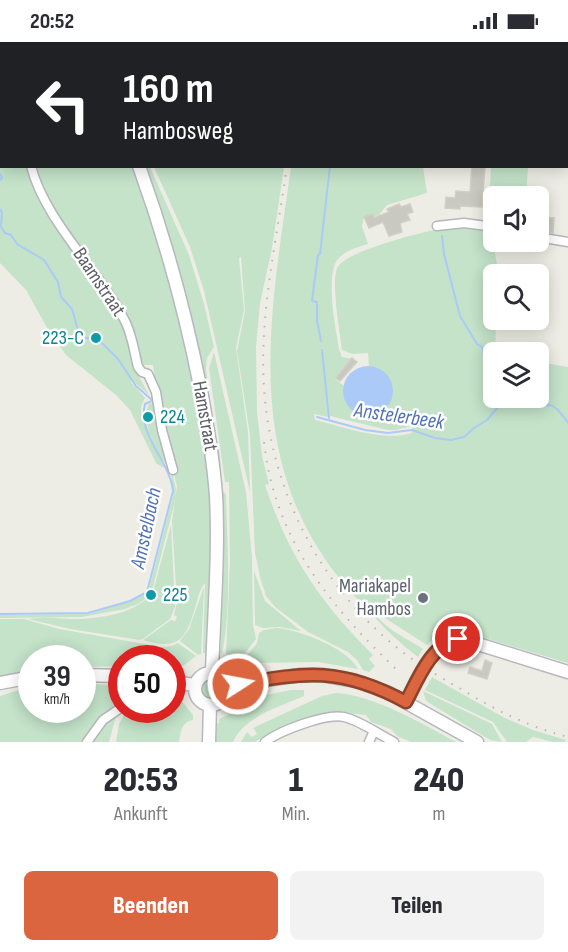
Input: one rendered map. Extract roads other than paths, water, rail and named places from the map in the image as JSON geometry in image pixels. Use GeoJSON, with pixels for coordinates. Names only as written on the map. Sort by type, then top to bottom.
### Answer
{"type":"FeatureCollection","features":[{"type":"Feature","properties":{"kind":"main road","name":"Hamstraat"},"geometry":{"type":"LineString","coordinates":[[141,168],[182,303],[211,452],[216,494],[217,541],[212,672]]}},
{"type":"Feature","properties":{"kind":"main road"},"geometry":{"type":"LineString","coordinates":[[406,702],[434,653],[442,645],[453,640],[465,640],[568,672]]}},
{"type":"Feature","properties":{"kind":"main road"},"geometry":{"type":"LineString","coordinates":[[212,672],[220,675],[227,686],[224,698],[210,705],[198,698],[195,685],[201,676],[212,672]]}},
{"type":"Feature","properties":{"kind":"main road"},"geometry":{"type":"LineString","coordinates":[[227,686],[288,675],[322,675],[361,682],[406,702],[477,742]]}},
{"type":"Feature","properties":{"kind":"main road"},"geometry":{"type":"LineString","coordinates":[[0,683],[18,680]]}},
{"type":"Feature","properties":{"kind":"main road"},"geometry":{"type":"LineString","coordinates":[[186,684],[195,685]]}},
{"type":"Feature","properties":{"kind":"main road"},"geometry":{"type":"LineString","coordinates":[[209,742],[210,705]]}},
{"type":"Feature","properties":{"kind":"street","name":"Baamstraat"},"geometry":{"type":"LineString","coordinates":[[32,168],[37,185],[50,207],[127,325],[138,367],[142,372],[148,374],[156,392],[162,430],[173,470]]}},
{"type":"Feature","properties":{"kind":"street"},"geometry":{"type":"LineString","coordinates":[[437,226],[464,223],[483,225]]}},
{"type":"Feature","properties":{"kind":"street"},"geometry":{"type":"LineString","coordinates":[[549,239],[568,242]]}},
{"type":"Feature","properties":{"kind":"street"},"geometry":{"type":"LineString","coordinates":[[87,742],[108,717]]}},
{"type":"Feature","properties":{"kind":"street"},"geometry":{"type":"LineString","coordinates":[[264,742],[286,731],[334,717],[346,717],[394,742]]}},
{"type":"Feature","properties":{"kind":"street"},"geometry":{"type":"LineString","coordinates":[[369,742],[374,732]]}},
{"type":"Feature","properties":{"kind":"water"},"geometry":{"type":"Polygon","coordinates":[[[368,366],[377,368],[388,377],[393,391],[391,400],[382,411],[368,416],[359,414],[348,405],[343,391],[345,382],[354,371],[368,366]]]}},
{"type":"Feature","properties":{"kind":"waterway"},"geometry":{"type":"LineString","coordinates":[[321,341],[317,321],[317,302],[312,301],[330,168]]}},
{"type":"Feature","properties":{"kind":"waterway"},"geometry":{"type":"LineString","coordinates":[[0,174],[2,178],[0,180]]}},
{"type":"Feature","properties":{"kind":"waterway"},"geometry":{"type":"LineString","coordinates":[[0,209],[1,227],[5,233],[11,235],[17,244],[44,260],[58,282],[61,297],[72,309],[80,337],[94,339],[103,344],[118,359],[136,386],[152,400]]}},
{"type":"Feature","properties":{"kind":"waterway"},"geometry":{"type":"LineString","coordinates":[[442,236],[444,254],[460,316],[483,351]]}},
{"type":"Feature","properties":{"kind":"waterway"},"geometry":{"type":"LineString","coordinates":[[322,350],[329,418]]}},
{"type":"Feature","properties":{"kind":"waterway","name":"Amstelbach"},"geometry":{"type":"LineString","coordinates":[[0,614],[88,613],[130,601],[147,592],[173,491],[171,480],[146,426],[145,404],[154,400]]}},
{"type":"Feature","properties":{"kind":"waterway","name":"Anstelerbeek"},"geometry":{"type":"LineString","coordinates":[[317,417],[365,430],[388,433],[412,430],[435,438],[451,440],[464,437],[487,420],[498,407],[551,405],[568,422]]}},
{"type":"Feature","properties":{"kind":"railway"},"geometry":{"type":"LineString","coordinates":[[287,168],[266,305],[264,387],[268,423],[276,459],[301,527],[339,588],[363,616],[397,648],[433,673],[500,711],[526,723],[568,737]]}},
{"type":"Feature","properties":{"kind":"railway"},"geometry":{"type":"LineString","coordinates":[[264,442],[270,478],[280,511],[310,570],[351,623],[400,673]]}},
{"type":"Feature","properties":{"kind":"place","name":"223-C"},"geometry":{"type":"Point","coordinates":[96,338]}},
{"type":"Feature","properties":{"kind":"place","name":"224"},"geometry":{"type":"Point","coordinates":[148,417]}},
{"type":"Feature","properties":{"kind":"place","name":"225"},"geometry":{"type":"Point","coordinates":[151,595]}},
{"type":"Feature","properties":{"kind":"place","name":"Mariakapel Hambos"},"geometry":{"type":"Point","coordinates":[423,598]}}]}
